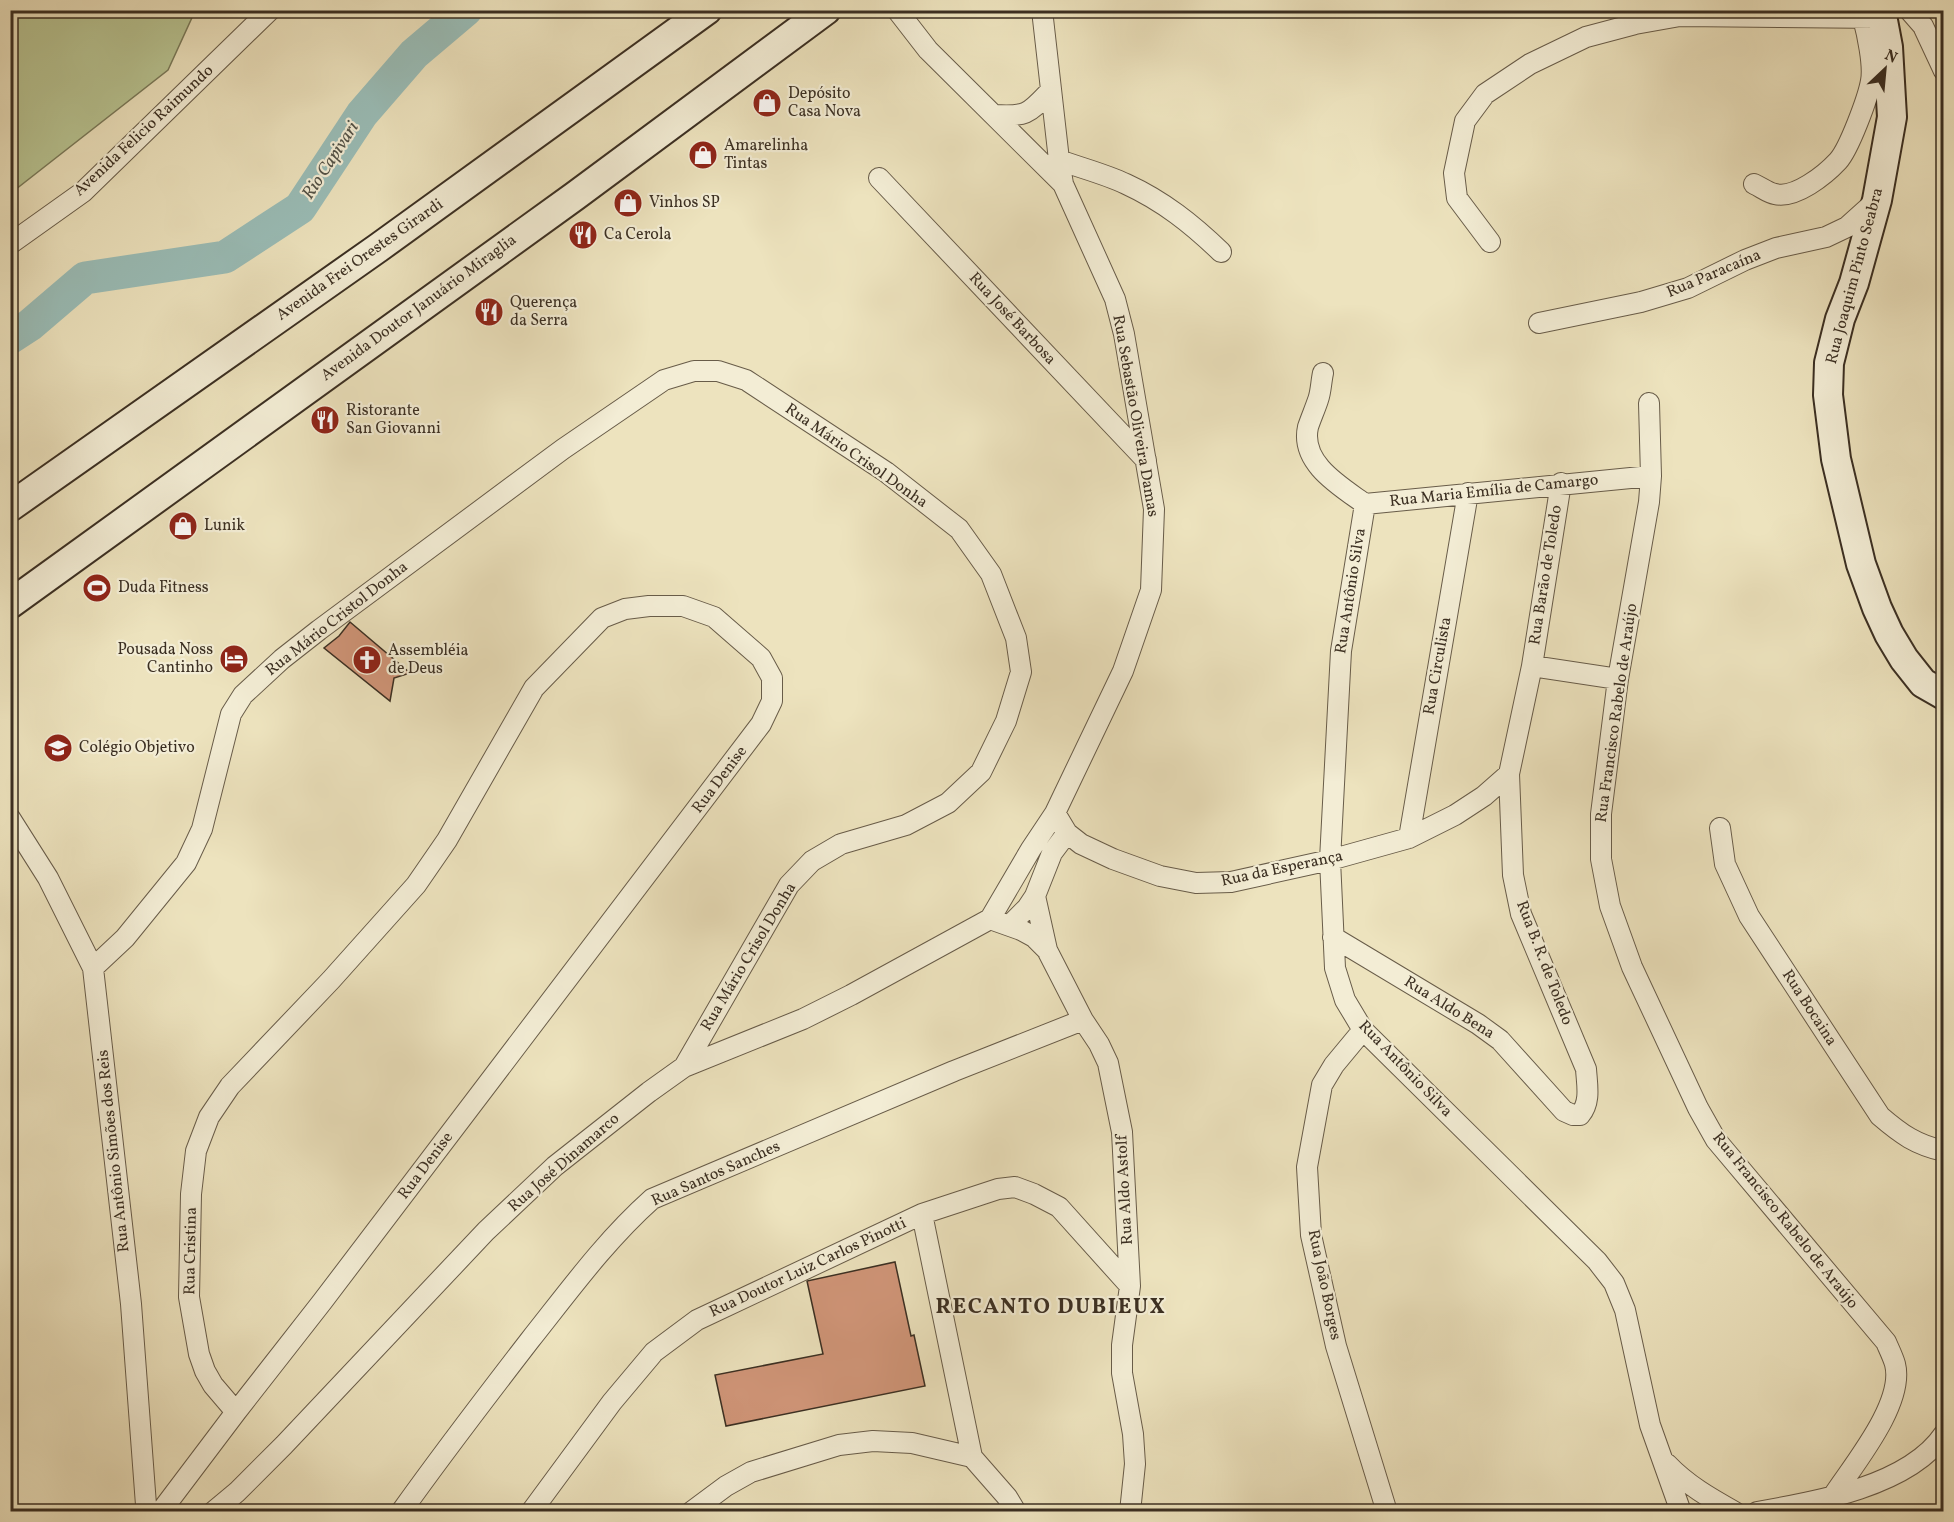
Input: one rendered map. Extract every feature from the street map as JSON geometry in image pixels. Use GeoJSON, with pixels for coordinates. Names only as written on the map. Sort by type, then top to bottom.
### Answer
{"type":"FeatureCollection","features":[{"type":"Feature","properties":{"kind":"main road","name":"Avenida Frei Orestes Girardi"},"geometry":{"type":"LineString","coordinates":[[10,507],[378,248],[707,10]]}},
{"type":"Feature","properties":{"kind":"main road","name":"Avenida Doutor Januário Miraglia"},"geometry":{"type":"LineString","coordinates":[[10,604],[575,196],[826,10]]}},
{"type":"Feature","properties":{"kind":"main road","name":"Rua Joaquim Pinto Seabra"},"geometry":{"type":"LineString","coordinates":[[1884,14],[1892,117],[1877,200],[1829,363],[1828,395],[1836,459],[1861,564],[1877,608],[1904,659],[1923,682],[1944,695]]}},
{"type":"Feature","properties":{"kind":"street","name":"Avenida Felicio Raimundo"},"geometry":{"type":"LineString","coordinates":[[10,244],[83,192],[270,10]]}},
{"type":"Feature","properties":{"kind":"street"},"geometry":{"type":"LineString","coordinates":[[897,10],[928,50],[1063,184]]}},
{"type":"Feature","properties":{"kind":"street","name":"Rua Sebastão Oliveira Damas"},"geometry":{"type":"LineString","coordinates":[[990,919],[1055,813],[1123,671],[1151,590],[1154,509],[1124,334],[1115,299],[1063,184],[1042,10]]}},
{"type":"Feature","properties":{"kind":"street"},"geometry":{"type":"LineString","coordinates":[[1754,184],[1774,194],[1782,195],[1803,189],[1839,161],[1853,136],[1871,80],[1868,37],[1884,14]]}},
{"type":"Feature","properties":{"kind":"street"},"geometry":{"type":"LineString","coordinates":[[1490,242],[1457,198],[1454,173],[1466,121],[1485,94],[1530,64],[1586,37],[1635,24],[1680,16],[1884,14],[1923,26],[1944,71]]}},
{"type":"Feature","properties":{"kind":"street"},"geometry":{"type":"LineString","coordinates":[[995,115],[1016,116],[1025,113],[1034,108],[1051,90]]}},
{"type":"Feature","properties":{"kind":"street"},"geometry":{"type":"LineString","coordinates":[[1059,160],[1125,183],[1157,201],[1192,224],[1221,252]]}},
{"type":"Feature","properties":{"kind":"street","name":"Rua José Barbosa"},"geometry":{"type":"LineString","coordinates":[[879,178],[1146,460]]}},
{"type":"Feature","properties":{"kind":"street","name":"Rua Paracaína"},"geometry":{"type":"LineString","coordinates":[[1539,323],[1641,302],[1688,288],[1766,252],[1826,237],[1847,227],[1877,200]]}},
{"type":"Feature","properties":{"kind":"street","name":"Rua Mário Crisol Donha"},"geometry":{"type":"LineString","coordinates":[[664,380],[694,371],[718,371],[746,380],[886,472],[958,529],[991,574],[1016,638],[1021,672],[1006,721],[981,772],[948,803],[906,825],[842,844],[812,861],[789,885],[684,1066]]}},
{"type":"Feature","properties":{"kind":"street","name":"Rua Maria Emília de Camargo"},"geometry":{"type":"LineString","coordinates":[[1323,373],[1319,398],[1308,427],[1307,440],[1310,453],[1323,471],[1365,504],[1561,483],[1651,476]]}},
{"type":"Feature","properties":{"kind":"street","name":"Rua Mário Cristol Donha"},"geometry":{"type":"LineString","coordinates":[[93,968],[125,938],[186,863],[202,829],[231,714],[243,695],[282,659],[319,630],[563,449],[664,380]]}},
{"type":"Feature","properties":{"kind":"street","name":"Rua Francisco Rabelo de Araújo"},"geometry":{"type":"LineString","coordinates":[[1649,404],[1651,476],[1649,502],[1618,679],[1601,814],[1602,859],[1610,906],[1632,967],[1698,1108],[1716,1140],[1886,1342],[1895,1365],[1895,1383],[1889,1408],[1833,1496]]}},
{"type":"Feature","properties":{"kind":"street","name":"Rua Barão de Toledo"},"geometry":{"type":"LineString","coordinates":[[1532,666],[1561,483]]}},
{"type":"Feature","properties":{"kind":"street","name":"Rua Circulista"},"geometry":{"type":"LineString","coordinates":[[1409,838],[1468,493]]}},
{"type":"Feature","properties":{"kind":"street","name":"Rua Antônio Silva"},"geometry":{"type":"LineString","coordinates":[[1365,504],[1341,651],[1330,860],[1335,968],[1345,1000],[1363,1030],[1597,1261],[1614,1283],[1625,1310],[1650,1425],[1681,1512]]}},
{"type":"Feature","properties":{"kind":"street","name":"Rua Denise"},"geometry":{"type":"LineString","coordinates":[[151,1510],[236,1412],[322,1302],[762,724],[772,701],[772,678],[761,658],[714,618],[682,606],[625,609],[602,618],[534,688],[447,840],[416,885],[331,980],[230,1086]]}},
{"type":"Feature","properties":{"kind":"street"},"geometry":{"type":"LineString","coordinates":[[1532,666],[1618,679]]}},
{"type":"Feature","properties":{"kind":"street","name":"Rua B. R. de Toledo"},"geometry":{"type":"LineString","coordinates":[[1532,666],[1509,774],[1513,875],[1521,914],[1586,1069],[1586,1108],[1580,1115]]}},
{"type":"Feature","properties":{"kind":"street","name":"Rua da Esperança"},"geometry":{"type":"LineString","coordinates":[[1055,813],[1067,832],[1081,844],[1113,859],[1160,876],[1196,883],[1232,882],[1330,860],[1409,838],[1455,815],[1484,796],[1509,774]]}},
{"type":"Feature","properties":{"kind":"street","name":"Rua Antônio Simões dos Reis"},"geometry":{"type":"LineString","coordinates":[[10,818],[48,878],[93,968],[131,1304],[151,1510]]}},
{"type":"Feature","properties":{"kind":"street","name":"Rua Bocaina"},"geometry":{"type":"LineString","coordinates":[[1720,828],[1725,864],[1749,916],[1880,1116],[1904,1137],[1928,1148],[1944,1151]]}},
{"type":"Feature","properties":{"kind":"street"},"geometry":{"type":"LineString","coordinates":[[1010,925],[1035,896],[1052,853],[1067,832]]}},
{"type":"Feature","properties":{"kind":"street"},"geometry":{"type":"LineString","coordinates":[[1035,896],[1047,950]]}},
{"type":"Feature","properties":{"kind":"street","name":"Rua José Dinamarco"},"geometry":{"type":"LineString","coordinates":[[213,1512],[237,1492],[284,1444],[486,1232],[555,1166],[649,1092],[684,1066],[803,1019],[990,919]]}},
{"type":"Feature","properties":{"kind":"street","name":"Rua Aldo Astolf"},"geometry":{"type":"LineString","coordinates":[[990,919],[1010,925],[1034,937],[1047,950],[1108,1063],[1122,1132],[1130,1286],[1122,1345],[1122,1373],[1133,1434],[1135,1464],[1130,1512]]}},
{"type":"Feature","properties":{"kind":"street","name":"Rua Aldo Bena"},"geometry":{"type":"LineString","coordinates":[[1333,937],[1478,1024],[1500,1040],[1564,1111],[1580,1115]]}},
{"type":"Feature","properties":{"kind":"street","name":"Rua Santos Sanches"},"geometry":{"type":"LineString","coordinates":[[401,1512],[438,1460],[597,1254],[652,1199],[954,1071],[1083,1020]]}},
{"type":"Feature","properties":{"kind":"street","name":"Rua João Borges"},"geometry":{"type":"LineString","coordinates":[[1363,1030],[1334,1065],[1322,1085],[1307,1167],[1311,1235],[1336,1346],[1388,1512]]}},
{"type":"Feature","properties":{"kind":"street","name":"Rua Cristina"},"geometry":{"type":"LineString","coordinates":[[230,1086],[209,1117],[196,1151],[191,1194],[189,1297],[199,1354],[205,1371],[213,1385],[236,1412]]}},
{"type":"Feature","properties":{"kind":"street","name":"Rua Doutor Luiz Carlos Pinotti"},"geometry":{"type":"LineString","coordinates":[[531,1512],[612,1402],[654,1352],[697,1320],[922,1214],[998,1189],[1015,1187],[1034,1194],[1059,1208],[1130,1286]]}},
{"type":"Feature","properties":{"kind":"street"},"geometry":{"type":"LineString","coordinates":[[922,1214],[972,1456],[1007,1497],[1016,1512]]}},
{"type":"Feature","properties":{"kind":"street"},"geometry":{"type":"LineString","coordinates":[[1757,1512],[1833,1496],[1880,1481],[1920,1460],[1944,1434]]}},
{"type":"Feature","properties":{"kind":"street"},"geometry":{"type":"LineString","coordinates":[[691,1512],[726,1486],[752,1472],[839,1445],[873,1441],[912,1443],[972,1456]]}},
{"type":"Feature","properties":{"kind":"street","name":"Rua Antônio Silva"},"geometry":{"type":"LineString","coordinates":[[1663,1460],[1682,1479],[1735,1512]]}},
{"type":"Feature","properties":{"kind":"green space"},"geometry":{"type":"Polygon","coordinates":[[[11,10],[195,11],[168,70],[11,193],[11,10]]]}},
{"type":"Feature","properties":{"kind":"building","name":"Assembléia de Deus"},"geometry":{"type":"Polygon","coordinates":[[[350,622],[410,673],[394,678],[390,701],[324,648],[339,636],[350,622]]]}},
{"type":"Feature","properties":{"kind":"building"},"geometry":{"type":"Polygon","coordinates":[[[895,1262],[911,1336],[914,1335],[925,1386],[726,1426],[715,1375],[823,1354],[807,1281],[895,1262]]]}},
{"type":"Feature","properties":{"kind":"waterway","name":"Rio Capivari"},"geometry":{"type":"LineString","coordinates":[[10,338],[30,325],[85,278],[225,257],[300,208],[362,114],[414,54],[466,10]]}},
{"type":"Feature","properties":{"kind":"place","name":"Depósito Casa Nova"},"geometry":{"type":"Point","coordinates":[767,103]}},
{"type":"Feature","properties":{"kind":"place","name":"Amarelinha Tintas"},"geometry":{"type":"Point","coordinates":[703,155]}},
{"type":"Feature","properties":{"kind":"place","name":"Vinhos SP"},"geometry":{"type":"Point","coordinates":[628,203]}},
{"type":"Feature","properties":{"kind":"place","name":"Ca Cerola"},"geometry":{"type":"Point","coordinates":[583,235]}},
{"type":"Feature","properties":{"kind":"place","name":"Querença da Serra"},"geometry":{"type":"Point","coordinates":[489,312]}},
{"type":"Feature","properties":{"kind":"place","name":"Ristorante San Giovanni"},"geometry":{"type":"Point","coordinates":[325,420]}},
{"type":"Feature","properties":{"kind":"place","name":"Lunik"},"geometry":{"type":"Point","coordinates":[183,526]}},
{"type":"Feature","properties":{"kind":"place","name":"Duda Fitness"},"geometry":{"type":"Point","coordinates":[97,588]}},
{"type":"Feature","properties":{"kind":"place","name":"Pousada Noss Cantinho"},"geometry":{"type":"Point","coordinates":[234,659]}},
{"type":"Feature","properties":{"kind":"place","name":"Assembléia de Deus"},"geometry":{"type":"Point","coordinates":[367,660]}},
{"type":"Feature","properties":{"kind":"place","name":"Colégio Objetivo"},"geometry":{"type":"Point","coordinates":[58,748]}},
{"type":"Feature","properties":{"kind":"district","name":"RECANTO DUBIEUX"},"geometry":{"type":"Point","coordinates":[1051,1307]}}]}
